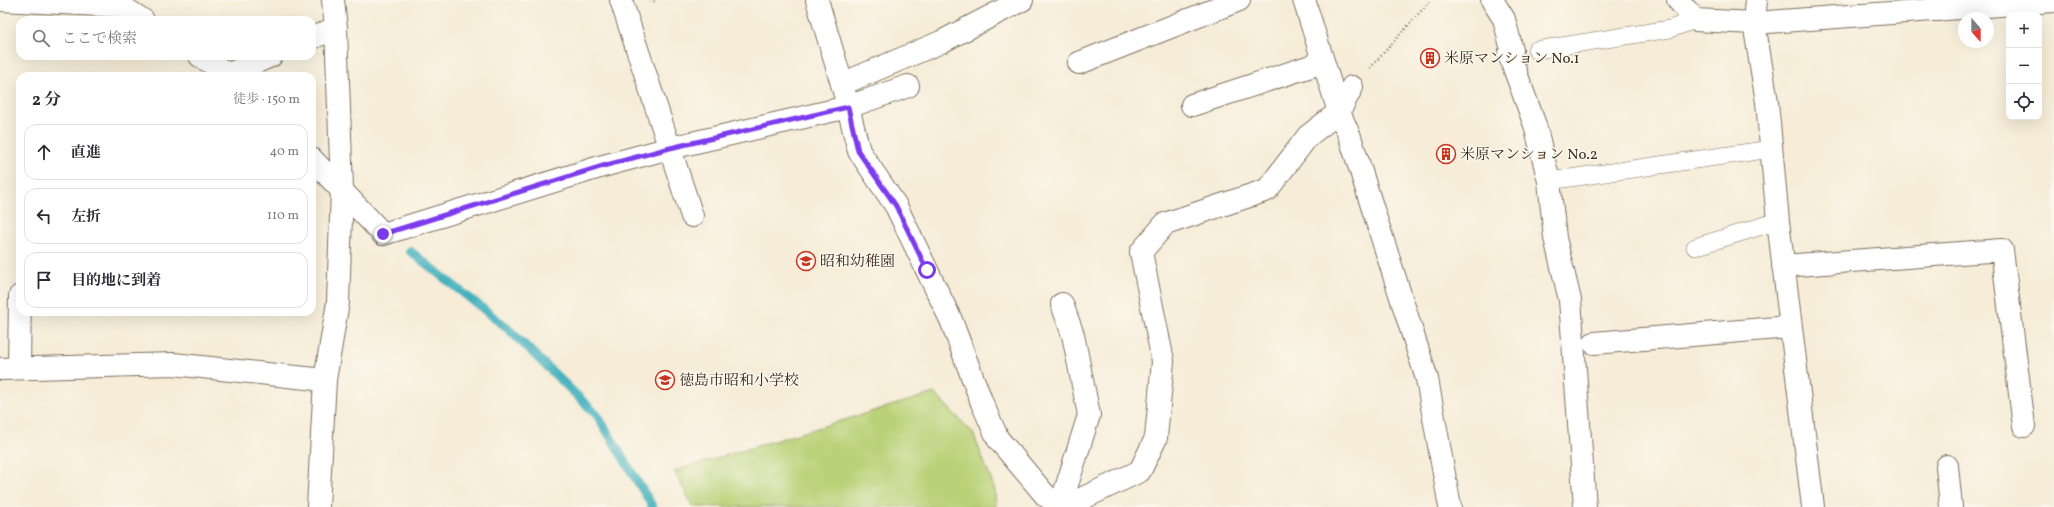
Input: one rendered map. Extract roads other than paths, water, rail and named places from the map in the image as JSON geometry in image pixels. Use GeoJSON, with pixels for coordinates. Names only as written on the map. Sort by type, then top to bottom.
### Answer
{"type":"FeatureCollection","features":[{"type":"Feature","properties":{"kind":"street"},"geometry":{"type":"LineString","coordinates":[[0,0],[120,3],[138,16]]}},
{"type":"Feature","properties":{"kind":"street"},"geometry":{"type":"LineString","coordinates":[[318,507],[325,380],[338,302],[342,189],[336,28],[333,0]]}},
{"type":"Feature","properties":{"kind":"street"},"geometry":{"type":"LineString","coordinates":[[621,0],[692,216]]}},
{"type":"Feature","properties":{"kind":"street"},"geometry":{"type":"LineString","coordinates":[[817,0],[842,84],[858,151],[896,206],[950,320],[982,403],[998,439],[1046,496],[1066,506]]}},
{"type":"Feature","properties":{"kind":"street"},"geometry":{"type":"LineString","coordinates":[[842,84],[941,42],[1022,0]]}},
{"type":"Feature","properties":{"kind":"street"},"geometry":{"type":"LineString","coordinates":[[1079,63],[1239,0]]}},
{"type":"Feature","properties":{"kind":"street"},"geometry":{"type":"LineString","coordinates":[[1304,0],[1339,112],[1350,137],[1427,379],[1450,507]]}},
{"type":"Feature","properties":{"kind":"street"},"geometry":{"type":"LineString","coordinates":[[1492,0],[1504,19],[1512,50],[1510,54],[1535,125],[1549,181],[1555,238],[1570,300],[1585,507]]}},
{"type":"Feature","properties":{"kind":"street"},"geometry":{"type":"LineString","coordinates":[[1678,0],[1695,20],[1754,23],[1937,5],[2053,4]]}},
{"type":"Feature","properties":{"kind":"street"},"geometry":{"type":"LineString","coordinates":[[1756,0],[1754,23],[1767,102],[1790,328],[1813,507]]}},
{"type":"Feature","properties":{"kind":"street"},"geometry":{"type":"LineString","coordinates":[[316,36],[336,28]]}},
{"type":"Feature","properties":{"kind":"street"},"geometry":{"type":"LineString","coordinates":[[206,60],[225,72]]}},
{"type":"Feature","properties":{"kind":"street"},"geometry":{"type":"LineString","coordinates":[[236,72],[262,60]]}},
{"type":"Feature","properties":{"kind":"street"},"geometry":{"type":"LineString","coordinates":[[1192,105],[1323,62]]}},
{"type":"Feature","properties":{"kind":"street"},"geometry":{"type":"LineString","coordinates":[[316,163],[383,234],[603,166],[670,148],[848,107],[908,86]]}},
{"type":"Feature","properties":{"kind":"street"},"geometry":{"type":"LineString","coordinates":[[1066,506],[1140,471],[1156,438],[1163,361],[1141,252],[1165,224],[1267,190],[1308,136],[1339,112],[1352,87]]}},
{"type":"Feature","properties":{"kind":"street"},"geometry":{"type":"LineString","coordinates":[[1783,266],[2002,250],[2024,426]]}},
{"type":"Feature","properties":{"kind":"street"},"geometry":{"type":"LineString","coordinates":[[1062,304],[1073,335],[1089,415],[1066,506]]}},
{"type":"Feature","properties":{"kind":"street"},"geometry":{"type":"LineString","coordinates":[[17,316],[10,369],[173,364],[325,380]]}},
{"type":"Feature","properties":{"kind":"street"},"geometry":{"type":"LineString","coordinates":[[1594,343],[1790,328]]}},
{"type":"Feature","properties":{"kind":"street"},"geometry":{"type":"LineString","coordinates":[[1947,466],[1951,507]]}},
{"type":"Feature","properties":{"kind":"lane"},"geometry":{"type":"LineString","coordinates":[[1536,50],[1670,29],[1695,20]]}},
{"type":"Feature","properties":{"kind":"lane"},"geometry":{"type":"LineString","coordinates":[[1549,181],[1771,149]]}},
{"type":"Feature","properties":{"kind":"lane"},"geometry":{"type":"LineString","coordinates":[[1695,247],[1778,221]]}},
{"type":"Feature","properties":{"kind":"waterway"},"geometry":{"type":"LineString","coordinates":[[410,251],[505,326],[597,415],[653,507]]}},
{"type":"Feature","properties":{"kind":"place","name":"米原マンション No.1"},"geometry":{"type":"Point","coordinates":[1430,58]}},
{"type":"Feature","properties":{"kind":"place","name":"米原マンション No.2"},"geometry":{"type":"Point","coordinates":[1446,154]}},
{"type":"Feature","properties":{"kind":"place","name":"昭和幼稚園"},"geometry":{"type":"Point","coordinates":[806,261]}},
{"type":"Feature","properties":{"kind":"place","name":"徳島市昭和小学校"},"geometry":{"type":"Point","coordinates":[665,380]}}]}
